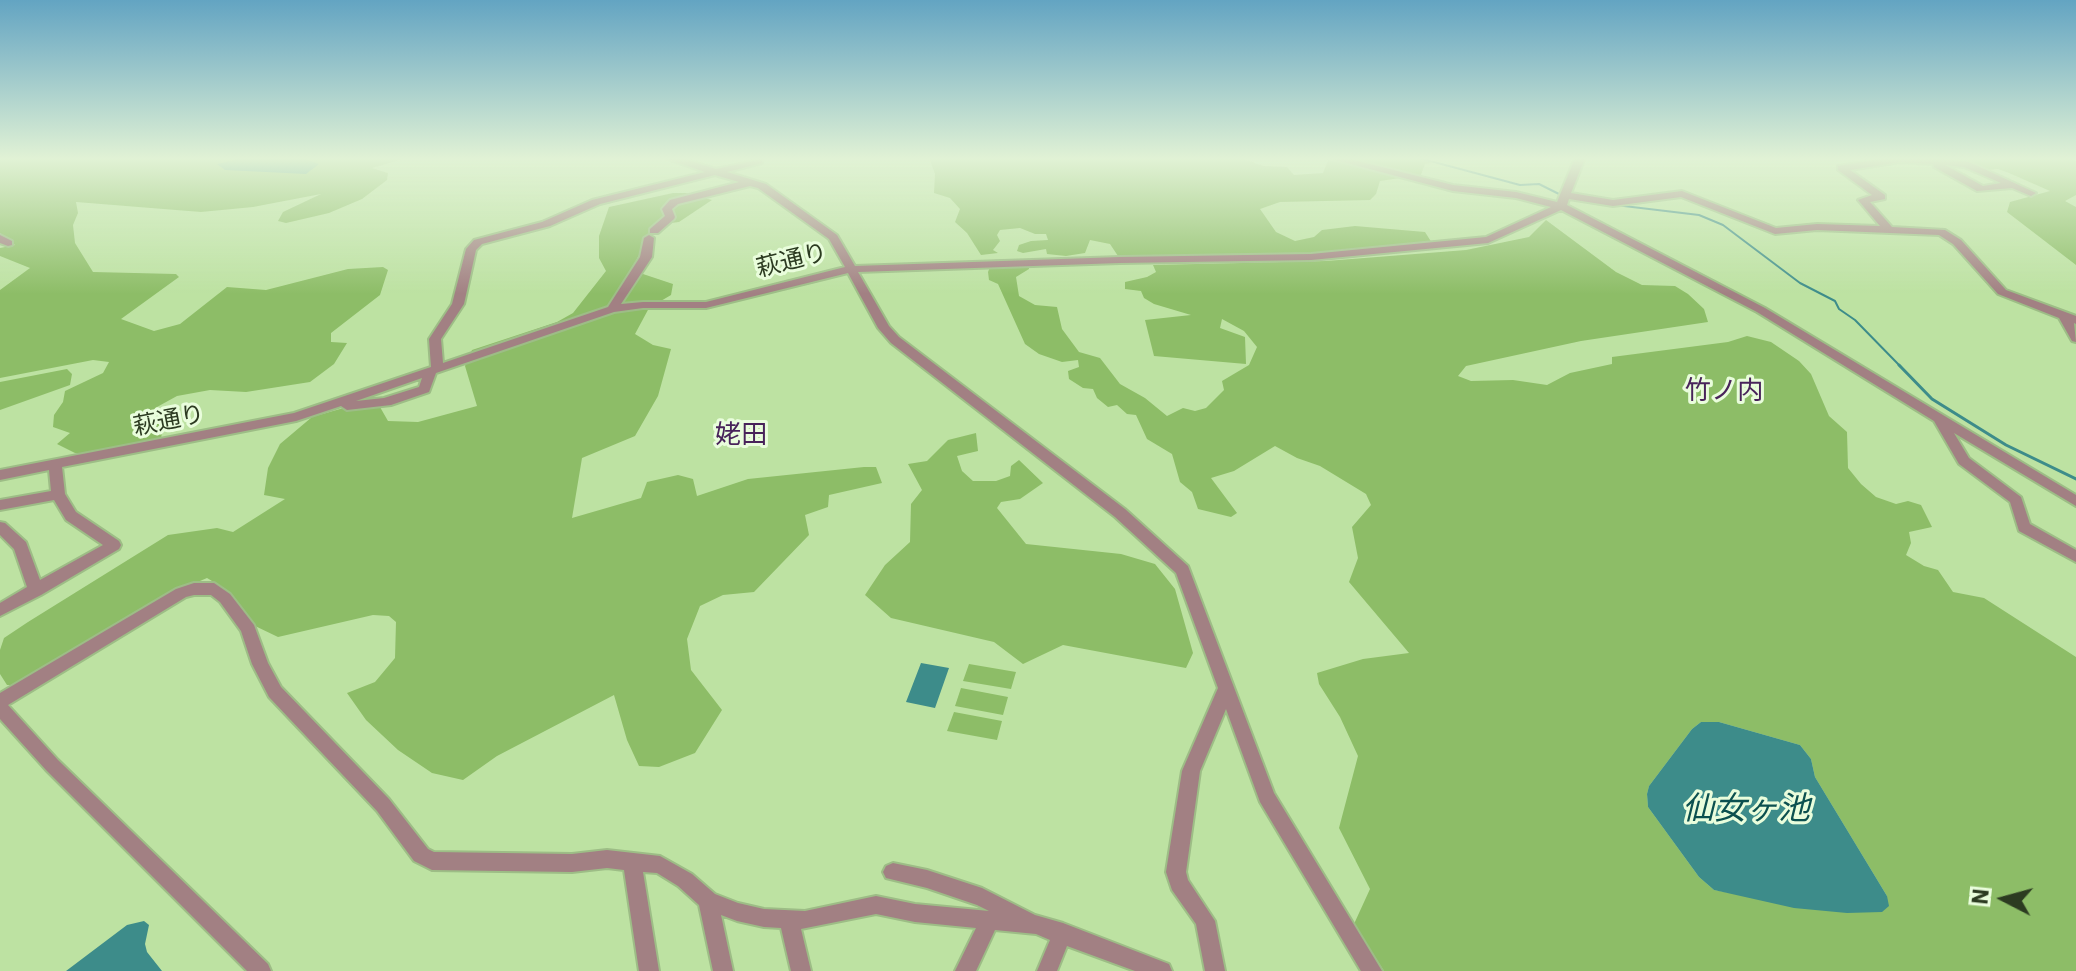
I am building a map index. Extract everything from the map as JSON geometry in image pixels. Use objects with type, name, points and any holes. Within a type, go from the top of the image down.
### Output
[{"type":"street","points":[[434,370],[435,339],[458,304],[471,249],[478,242],[546,224],[593,203]]},
{"type":"street","points":[[612,309],[646,257],[652,234],[670,217],[667,209],[673,203]]},
{"type":"street","points":[[786,203],[833,237],[884,328],[895,340],[1120,513],[1183,570],[1266,796],[1372,971]]},
{"type":"street","name":"萩通り","points":[[0,475],[200,437],[322,409],[386,402],[424,389],[434,370],[612,309],[654,304],[706,305],[852,269],[1311,257],[1434,247],[1488,240],[1557,203]]},
{"type":"street","points":[[1569,203],[1761,310],[2076,501]]},
{"type":"street","points":[[1705,203],[1775,231],[1817,227],[1945,233],[2002,292],[2070,318],[2076,338]]},
{"type":"street","points":[[1866,203],[1890,231]]},
{"type":"street","points":[[1937,417],[1964,461],[2016,500],[2024,527],[2076,557]]},
{"type":"street","points":[[0,610],[114,545],[71,516],[58,494],[55,466]]},
{"type":"street","points":[[0,505],[58,494]]},
{"type":"street","points":[[0,527],[21,546],[36,591]]},
{"type":"street","points":[[261,971],[52,765],[0,704],[181,593],[194,589],[214,589],[225,598],[248,629],[260,664],[275,692],[383,805],[421,855],[432,861],[572,863],[607,859],[660,865],[708,900],[737,912],[797,921],[876,905],[989,922],[1036,925]]},
{"type":"street","points":[[1215,971],[1205,921],[1179,884],[1176,857],[1191,771],[1225,690]]},
{"type":"street","points":[[632,863],[649,971]]},
{"type":"street","points":[[893,872],[927,879],[982,897],[1036,925],[1063,933],[1140,966],[1162,971]]},
{"type":"street","points":[[708,900],[723,971]]},
{"type":"street","points":[[797,921],[801,971]]},
{"type":"street","points":[[965,971],[989,922]]},
{"type":"street","points":[[1047,971],[1063,933]]},
{"type":"green space","points":[[0,203],[76,203],[78,213],[73,225],[75,243],[93,272],[176,274],[179,277],[121,319],[154,331],[180,324],[227,287],[266,290],[348,269],[383,267],[388,270],[380,295],[331,333],[331,342],[347,343],[334,364],[310,382],[246,392],[210,390],[177,396],[157,407],[145,419],[164,419],[161,439],[91,454],[75,453],[57,444],[70,433],[53,427],[54,415],[63,402],[65,391],[103,373],[109,362],[93,360],[0,378],[0,290],[30,268],[0,256],[0,248],[15,245],[0,233]]},
{"type":"green space","points":[[92,203],[272,203],[201,212]]},
{"type":"green space","points":[[301,203],[352,203],[329,213],[286,223],[278,221],[283,212]]},
{"type":"green space","points":[[626,203],[707,203],[679,222],[655,225],[631,270],[673,284],[671,295],[649,308],[635,334],[653,345],[671,349],[658,396],[635,436],[582,458],[572,518],[641,498],[647,482],[678,475],[693,479],[697,496],[748,479],[864,467],[876,467],[882,483],[829,495],[828,507],[805,515],[809,535],[754,592],[723,595],[700,606],[687,639],[691,670],[722,710],[695,753],[659,767],[639,766],[627,740],[614,695],[497,756],[463,780],[432,773],[398,750],[366,720],[347,693],[375,682],[395,658],[396,622],[389,616],[373,615],[278,637],[253,625],[227,590],[207,578],[158,599],[113,631],[18,685],[7,685],[0,674],[0,650],[4,638],[168,535],[217,528],[233,532],[285,499],[264,495],[268,468],[280,444],[312,417],[340,409],[380,407],[388,421],[418,422],[477,406],[465,366],[472,350],[557,322],[573,313],[606,271],[599,258],[599,236],[609,207]]},
{"type":"green space","points":[[955,203],[1276,203],[1260,209],[1276,232],[1295,241],[1314,237],[1322,230],[1355,226],[1425,232],[1432,243],[1309,254],[1118,256],[1110,244],[1090,240],[1085,253],[1066,256],[1047,254],[1046,249],[1023,253],[1017,251],[1019,245],[1048,240],[1046,234],[1035,234],[1020,228],[1000,230],[997,235],[1000,241],[993,250],[998,253],[981,255],[967,233],[955,222],[960,209]]},
{"type":"green space","points":[[2010,203],[2069,203],[2076,207],[2076,265],[2007,212]]},
{"type":"green space","points":[[1546,220],[1616,272],[1642,285],[1675,286],[1688,294],[1704,309],[1708,322],[1581,341],[1466,366],[1458,376],[1471,381],[1513,380],[1547,385],[1570,373],[1612,364],[1612,357],[1728,342],[1747,336],[1771,342],[1799,361],[1811,374],[1829,416],[1847,432],[1848,468],[1861,484],[1876,497],[1896,504],[1908,501],[1921,505],[1932,527],[1909,532],[1911,543],[1906,555],[1938,570],[1953,592],[1984,598],[2076,657],[2076,971],[1384,971],[1354,924],[1370,889],[1339,828],[1358,756],[1340,717],[1319,684],[1317,673],[1363,659],[1409,653],[1349,582],[1358,558],[1352,527],[1371,505],[1366,494],[1320,466],[1275,446],[1234,471],[1211,478],[1237,513],[1231,517],[1198,509],[1192,492],[1180,482],[1172,454],[1147,439],[1136,415],[1127,414],[1117,405],[1108,407],[1097,398],[1093,389],[1083,388],[1069,379],[1068,371],[1079,367],[1078,360],[1062,362],[1039,354],[1025,344],[998,284],[989,280],[988,272],[990,267],[1029,265],[1029,269],[1016,277],[1019,296],[1035,305],[1057,307],[1062,329],[1079,352],[1100,358],[1120,384],[1145,398],[1167,416],[1183,408],[1195,411],[1206,408],[1224,390],[1222,381],[1249,365],[1257,347],[1244,331],[1222,319],[1220,328],[1245,337],[1246,364],[1154,356],[1145,320],[1191,315],[1154,304],[1144,298],[1141,291],[1125,289],[1125,282],[1156,272],[1153,265],[1326,261],[1466,250],[1529,237]],"holes":[[[1701,722],[1719,722],[1800,745],[1811,759],[1815,777],[1887,896],[1736,894],[1714,890],[1699,877],[1648,807],[1647,794],[1649,786],[1692,729]]]},
{"type":"green space","points":[[67,369],[72,374],[70,385],[0,410],[0,382]]},
{"type":"green space","points":[[976,433],[978,451],[957,456],[962,471],[973,481],[996,481],[1010,476],[1011,466],[1019,460],[1043,483],[1020,499],[1001,502],[997,508],[1026,544],[1121,554],[1155,564],[1175,589],[1193,653],[1186,668],[1063,645],[1023,664],[994,642],[891,618],[865,595],[885,565],[910,542],[911,504],[922,490],[908,464],[927,461],[948,440]]},
{"type":"green space","points":[[969,664],[1016,672],[1011,689],[963,681]]},
{"type":"green space","points":[[961,688],[1008,697],[1003,715],[955,706]]},
{"type":"green space","points":[[954,712],[1002,721],[997,740],[947,731]]},
{"type":"water","points":[[921,663],[949,668],[935,708],[906,702]]},
{"type":"water","name":"仙女ヶ池","points":[[1701,722],[1719,722],[1800,745],[1811,759],[1815,777],[1887,896],[1889,906],[1882,912],[1847,913],[1794,908],[1714,890],[1699,877],[1648,807],[1647,794],[1649,786],[1692,729]]},
{"type":"water","points":[[144,921],[149,925],[145,944],[147,952],[162,971],[66,971],[127,925]]},
{"type":"waterway","points":[[1602,203],[1699,215],[1723,225],[1800,283],[1835,301],[1839,309],[1855,320],[1901,367]]},
{"type":"waterway","points":[[1899,365],[1932,399],[2006,445],[2076,479]]},
{"type":"district","name":"竹ノ内","points":[[1724,391]]},
{"type":"district","name":"姥田","points":[[741,435]]}]
